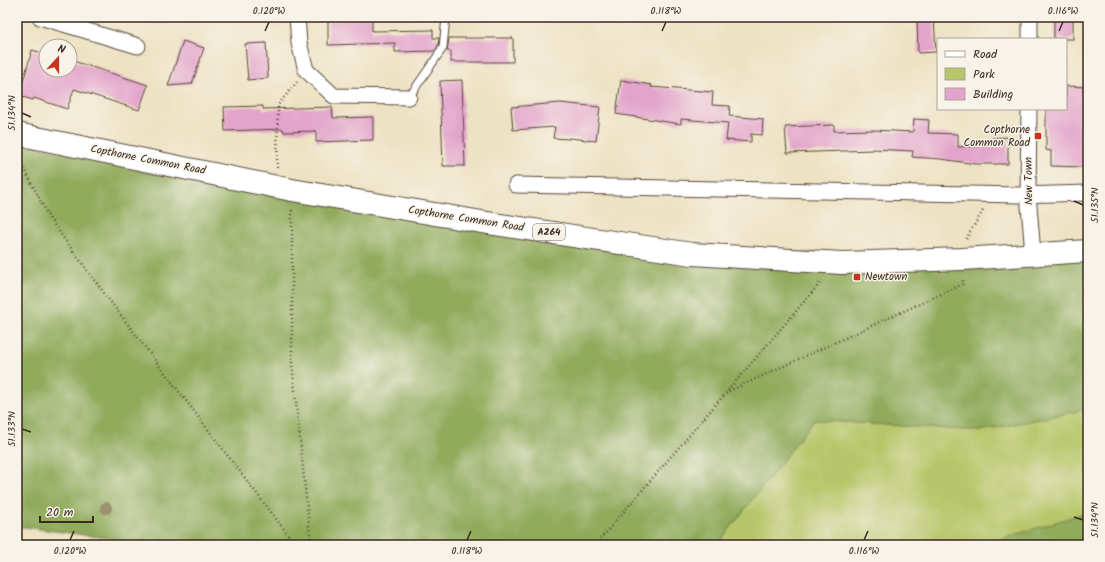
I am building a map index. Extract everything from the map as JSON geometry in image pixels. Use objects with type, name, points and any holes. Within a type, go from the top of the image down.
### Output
[{"type":"highway","name":"Copthorne Common Road","points":[[17,134],[284,188],[494,224],[692,254],[842,263],[962,259],[1088,251]]},
{"type":"street","points":[[40,17],[138,46]]},
{"type":"street","points":[[297,17],[299,43],[306,70],[334,96],[409,97]]},
{"type":"street","points":[[1030,17],[1030,38]]},
{"type":"street","name":"New Town","points":[[1029,110],[1028,194],[1033,254]]},
{"type":"street","points":[[516,184],[1020,195],[1088,193]]},
{"type":"lane","points":[[409,97],[443,48],[446,17]]},
{"type":"path","points":[[306,70],[278,105],[284,188],[292,363],[311,545]]},
{"type":"path","points":[[17,153],[49,218],[150,354],[296,545]]},
{"type":"path","points":[[726,392],[963,284],[962,246],[988,204],[988,194]]},
{"type":"path","points":[[595,545],[823,280]]},
{"type":"green space","points":[[17,141],[146,172],[276,186],[692,254],[1088,251],[1088,409],[979,431],[814,420],[717,545],[159,545],[17,526]]},
{"type":"green space","points":[[1088,409],[1088,545],[717,545],[814,420],[979,431]]},
{"type":"green space","points":[[1088,512],[1088,545],[982,545]]},
{"type":"building","points":[[346,17],[372,17],[372,31],[433,30],[433,38],[439,38],[438,46],[435,51],[395,52],[395,43],[328,45],[328,20],[346,20]]},
{"type":"building","points":[[934,17],[936,52],[918,53],[917,18]]},
{"type":"building","points":[[1054,18],[1073,18],[1073,39],[1054,38]]},
{"type":"building","points":[[449,38],[513,38],[513,62],[451,62],[451,51],[447,51]]},
{"type":"building","points":[[183,41],[204,48],[192,84],[168,86]]},
{"type":"building","points":[[266,43],[268,78],[248,80],[245,44]]},
{"type":"building","points":[[32,50],[38,52],[38,78],[78,78],[78,63],[148,85],[139,110],[74,89],[67,109],[34,98],[33,100],[19,96]]},
{"type":"building","points":[[462,80],[465,166],[443,166],[440,81]]},
{"type":"building","points":[[621,80],[652,85],[651,87],[713,92],[712,105],[730,106],[729,116],[763,119],[762,135],[751,134],[751,142],[726,140],[728,123],[681,119],[681,124],[616,114]]},
{"type":"building","points":[[1067,86],[1088,87],[1088,143],[1085,143],[1084,167],[1051,166],[1051,151],[1046,150],[1046,110],[1067,110]]},
{"type":"building","points":[[560,103],[600,107],[596,141],[553,138],[555,127],[513,130],[511,107]]},
{"type":"building","points":[[263,106],[263,109],[332,107],[333,118],[373,117],[373,140],[316,142],[316,131],[284,132],[283,129],[225,131],[224,107]]},
{"type":"building","points":[[914,119],[929,120],[928,133],[958,134],[958,147],[993,146],[993,138],[1008,137],[1008,164],[976,164],[912,157],[913,151],[873,149],[787,153],[785,127],[834,125],[834,131],[873,130],[913,132]]},
{"type":"place","name":"Copthorne Common Road","points":[[1038,136]]},
{"type":"place","name":"Newtown","points":[[857,277]]}]
